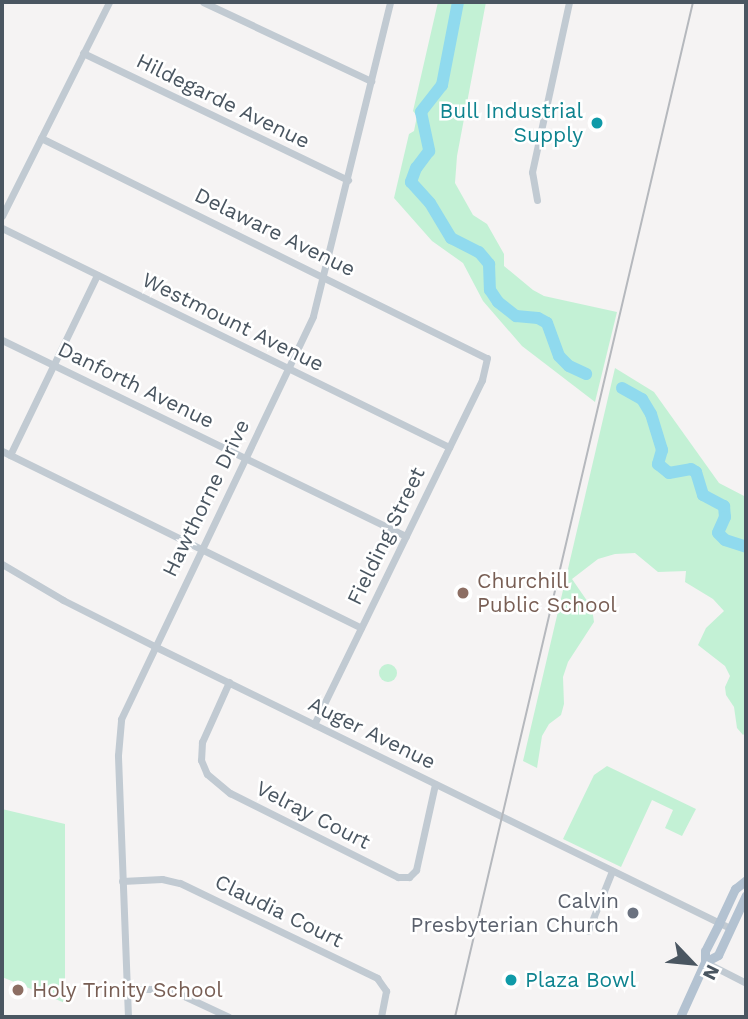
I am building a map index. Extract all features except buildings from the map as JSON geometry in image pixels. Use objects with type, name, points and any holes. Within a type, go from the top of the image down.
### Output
[{"type":"main road","points":[[680,1017],[705,962],[705,951],[735,889],[746,887]]},
{"type":"main road","points":[[705,962],[718,955],[746,887]]},
{"type":"street","points":[[2,216],[108,2]]},
{"type":"street","points":[[203,2],[371,81]]},
{"type":"street","name":"Hawthorne Drive","points":[[128,1017],[119,727],[126,703],[313,316],[390,2]]},
{"type":"street","points":[[537,200],[532,172],[569,2]]},
{"type":"street","name":"Hildegarde Avenue","points":[[83,53],[348,180]]},
{"type":"street","name":"Delaware Avenue","points":[[41,138],[480,351],[488,358],[489,363]]},
{"type":"street","name":"Westmount Avenue","points":[[2,229],[449,447]]},
{"type":"street","points":[[10,455],[97,275]]},
{"type":"street","name":"Danforth Avenue","points":[[2,340],[406,536]]},
{"type":"street","name":"Fielding Street","points":[[314,724],[489,363]]},
{"type":"street","points":[[2,451],[361,628]]},
{"type":"street","name":"Auger Avenue","points":[[2,564],[64,600],[154,646],[730,928]]},
{"type":"street","name":"Velray Court","points":[[229,682],[202,742],[201,760],[207,774],[230,793],[398,877],[409,877],[416,870],[435,784]]},
{"type":"street","points":[[588,931],[612,871]]},
{"type":"street","name":"Claudia Court","points":[[122,881],[162,879],[180,883],[377,978],[386,991],[381,1017]]},
{"type":"street","points":[[705,962],[746,983]]},
{"type":"street","points":[[126,989],[169,989],[229,1017]]},
{"type":"green space","points":[[438,2],[486,2],[457,156],[455,183],[473,215],[487,224],[504,254],[504,266],[533,290],[544,296],[617,312],[595,402],[522,346],[483,301],[463,263],[432,241],[394,198],[409,134],[414,131],[417,116],[413,111]]},
{"type":"green space","points":[[615,368],[654,392],[719,483],[746,497],[746,732],[743,735],[737,728],[734,707],[726,695],[725,687],[730,676],[725,666],[698,645],[706,628],[724,611],[713,599],[685,582],[686,571],[658,572],[635,553],[615,554],[598,559],[572,579],[592,608],[594,622],[568,662],[563,677],[564,704],[561,715],[549,724],[542,736],[537,768],[523,761]]},
{"type":"green space","points":[[388,664],[396,669],[397,673],[392,681],[388,682],[380,677],[379,673],[384,665]]},
{"type":"green space","points":[[607,766],[696,809],[682,836],[665,828],[673,810],[652,800],[621,867],[563,839],[594,775]]},
{"type":"green space","points":[[2,809],[65,824],[65,1003],[2,977]]},
{"type":"waterway","points":[[458,2],[442,85],[421,112],[429,151],[416,168],[411,182],[430,203],[451,238],[479,252],[489,264],[490,290],[498,302],[516,316],[538,318],[547,323],[559,356],[569,366],[586,374]]},
{"type":"waterway","points":[[622,388],[642,399],[651,414],[662,450],[658,464],[669,473],[691,469],[696,472],[703,495],[724,506],[725,517],[718,533],[725,540],[746,547]]},
{"type":"railway","points":[[455,1017],[693,2]]},
{"type":"place","name":"Bull Industrial Supply","points":[[597,123]]},
{"type":"place","name":"Churchill Public School","points":[[463,593]]},
{"type":"place","name":"Calvin Presbyterian Church","points":[[633,913]]},
{"type":"place","name":"Plaza Bowl","points":[[511,980]]},
{"type":"place","name":"Holy Trinity School","points":[[18,990]]}]
